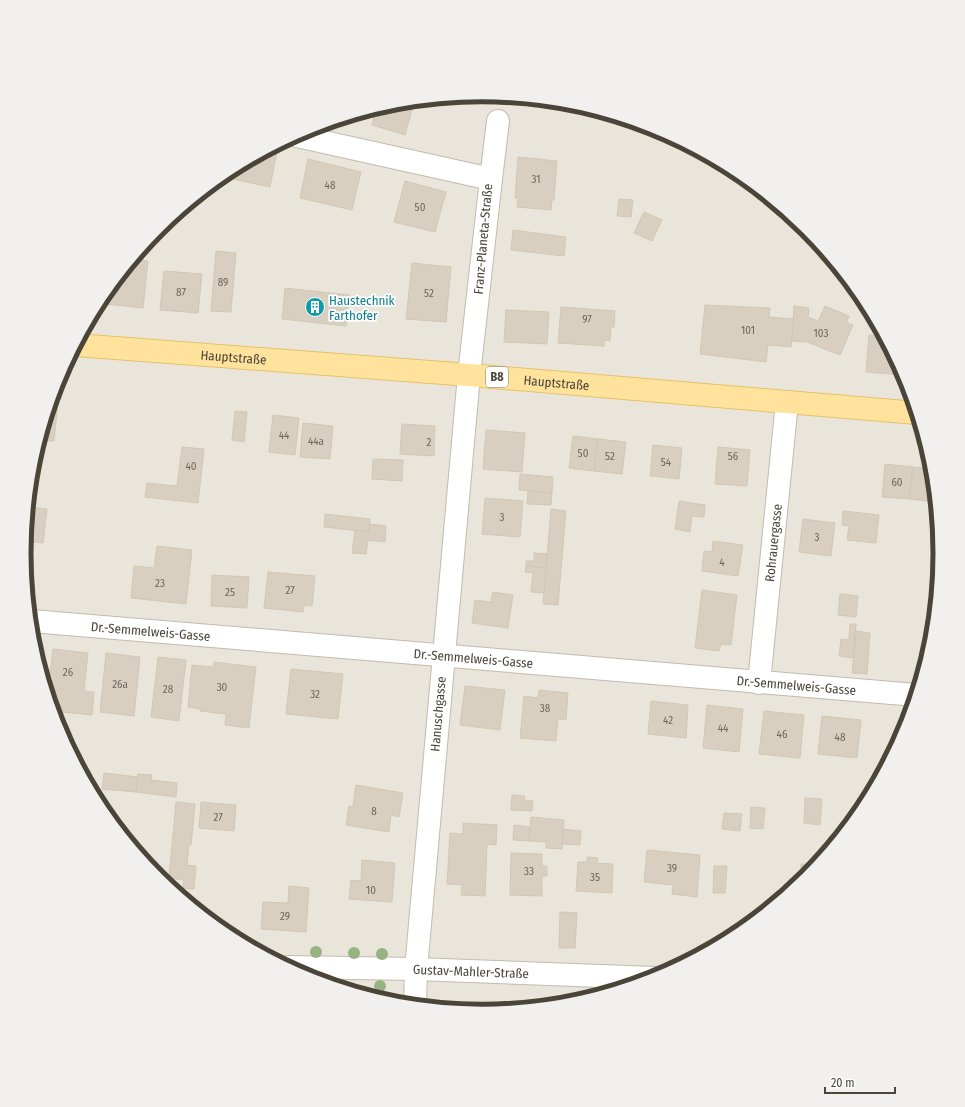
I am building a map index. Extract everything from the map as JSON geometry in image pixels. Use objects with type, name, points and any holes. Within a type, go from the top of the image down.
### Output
[{"type":"main road","name":"Hauptstraße","points":[[82,345],[469,375],[911,413]]},
{"type":"street","points":[[491,179],[498,121]]},
{"type":"street","name":"Franz-Planeta-Straße","points":[[306,138],[491,179],[469,375]]},
{"type":"street","name":"Hanuschgasse","points":[[415,1000],[416,969],[469,375]]},
{"type":"street","name":"Rohrauergasse","points":[[759,683],[786,402]]},
{"type":"street","name":"Dr.-Semmelweis-Gasse","points":[[37,621],[911,695]]},
{"type":"street","name":"Gustav-Mahler-Straße","points":[[302,967],[416,969],[638,977]]},
{"type":"shaded area","points":[[453,103],[512,103],[541,106],[599,117],[628,126],[655,136],[708,162],[757,195],[780,214],[802,234],[841,279],[874,328],[887,354],[900,381],[919,437],[930,495],[934,554],[930,612],[919,670],[910,699],[900,726],[874,779],[841,828],[822,851],[802,873],[757,912],[708,945],[682,958],[655,971],[599,990],[541,1001],[512,1004],[482,1005],[424,1001],[366,990],[337,981],[310,971],[257,945],[208,912],[185,893],[163,873],[124,828],[91,779],[78,753],[65,726],[46,670],[35,612],[32,583],[32,524],[35,495],[46,437],[55,408],[65,381],[91,328],[124,279],[143,256],[163,234],[208,195],[257,162],[283,149],[310,136],[366,117],[424,106]]},
{"type":"building","points":[[413,108],[405,135],[372,125],[374,115]]},
{"type":"building","points":[[277,152],[270,187],[231,179],[257,162]]},
{"type":"building","points":[[518,157],[557,161],[554,200],[552,200],[551,210],[517,207],[518,198],[515,198]]},
{"type":"building","points":[[308,159],[361,172],[352,210],[300,198]]},
{"type":"building","points":[[405,181],[446,192],[435,232],[394,222]]},
{"type":"building","points":[[619,199],[633,200],[631,217],[617,216]]},
{"type":"building","points":[[644,212],[662,220],[652,241],[634,233]]},
{"type":"building","points":[[513,230],[566,237],[564,256],[511,250]]},
{"type":"building","points":[[216,251],[236,253],[231,312],[211,311]]},
{"type":"building","points":[[139,260],[148,261],[143,308],[106,304]]},
{"type":"building","points":[[412,263],[451,267],[446,322],[406,319]]},
{"type":"building","points":[[164,271],[202,274],[198,313],[160,310]]},
{"type":"building","name":"Haustechnik Farthofer","points":[[285,288],[349,295],[346,326],[282,319]]},
{"type":"building","points":[[705,305],[770,308],[769,317],[794,319],[791,347],[768,345],[766,362],[700,354]]},
{"type":"building","points":[[794,306],[809,308],[808,317],[818,321],[825,306],[849,316],[846,323],[853,325],[840,355],[807,342],[792,341]]},
{"type":"building","points":[[561,307],[615,311],[614,327],[611,327],[610,341],[604,340],[604,346],[558,343]]},
{"type":"building","points":[[506,310],[549,312],[547,344],[504,342]]},
{"type":"building","points":[[869,335],[878,336],[897,375],[866,372]]},
{"type":"building","points":[[58,399],[54,441],[45,440]]},
{"type":"building","points":[[235,411],[247,412],[244,442],[232,440]]},
{"type":"building","points":[[273,415],[299,418],[295,455],[269,452]]},
{"type":"building","points":[[303,423],[333,426],[330,459],[300,457]]},
{"type":"building","points":[[402,424],[435,426],[434,456],[400,454]]},
{"type":"building","points":[[486,430],[525,433],[522,472],[483,469]]},
{"type":"building","points":[[573,436],[598,439],[594,471],[569,468]]},
{"type":"building","points":[[598,439],[626,442],[622,474],[594,471]]},
{"type":"building","points":[[653,445],[682,448],[679,479],[650,476]]},
{"type":"building","points":[[182,447],[204,449],[198,503],[145,497],[147,483],[177,486]]},
{"type":"building","points":[[718,447],[750,450],[747,486],[715,484]]},
{"type":"building","points":[[373,459],[403,460],[402,481],[372,479]]},
{"type":"building","points":[[885,464],[913,467],[909,499],[882,497]]},
{"type":"building","points":[[913,467],[926,468],[931,501],[909,499]]},
{"type":"building","points":[[520,474],[553,477],[552,493],[519,490]]},
{"type":"building","points":[[528,491],[552,493],[551,505],[527,504]]},
{"type":"building","points":[[485,498],[523,501],[520,537],[482,534]]},
{"type":"building","points":[[679,501],[705,505],[704,517],[692,516],[690,532],[675,529]]},
{"type":"building","points":[[34,508],[47,509],[43,543],[31,542]]},
{"type":"building","points":[[551,509],[566,511],[558,605],[543,604]]},
{"type":"building","points":[[843,511],[879,515],[876,543],[847,540],[849,526],[842,525]]},
{"type":"building","points":[[325,514],[370,519],[369,532],[324,527]]},
{"type":"building","points":[[803,519],[835,523],[831,556],[799,552]]},
{"type":"building","points":[[370,524],[386,526],[385,542],[368,540],[366,554],[352,553],[355,530],[369,532]]},
{"type":"building","points":[[713,541],[743,545],[738,576],[702,571],[704,551],[712,552]]},
{"type":"building","points":[[157,546],[192,550],[186,604],[131,598],[134,566],[154,568]]},
{"type":"building","points":[[534,553],[547,554],[546,568],[526,566],[526,561],[534,561]]},
{"type":"building","points":[[526,566],[546,568],[544,593],[531,592],[533,573],[525,572]]},
{"type":"building","points":[[268,572],[315,576],[312,606],[304,605],[303,612],[264,608]]},
{"type":"building","points":[[212,575],[249,577],[247,608],[211,606]]},
{"type":"building","points":[[702,590],[737,595],[731,645],[721,644],[719,651],[695,648]]},
{"type":"building","points":[[493,592],[513,595],[508,628],[472,623],[475,600],[491,602]]},
{"type":"building","points":[[840,594],[858,596],[856,617],[838,615]]},
{"type":"building","points":[[850,624],[856,624],[853,658],[839,656],[841,639],[849,640]]},
{"type":"building","points":[[856,631],[870,633],[867,674],[852,673]]},
{"type":"building","points":[[53,649],[88,653],[84,691],[94,692],[92,715],[60,712],[49,681]]},
{"type":"building","points":[[106,653],[140,657],[134,716],[100,712]]},
{"type":"building","points":[[158,657],[186,660],[179,721],[151,717]]},
{"type":"building","points":[[214,662],[256,667],[249,728],[225,725],[226,714],[200,711],[200,709],[188,707],[192,665],[213,667]]},
{"type":"building","points":[[291,669],[343,674],[338,719],[286,714]]},
{"type":"building","points":[[465,686],[505,690],[500,730],[460,725]]},
{"type":"building","points":[[539,690],[568,693],[566,720],[558,719],[556,741],[520,738],[524,696],[538,698]]},
{"type":"building","points":[[651,701],[688,705],[686,738],[648,734]]},
{"type":"building","points":[[707,705],[743,709],[739,752],[703,748]]},
{"type":"building","points":[[764,711],[804,715],[800,758],[759,754]]},
{"type":"building","points":[[822,716],[861,720],[857,758],[818,754]]},
{"type":"building","points":[[104,773],[138,777],[136,792],[102,789]]},
{"type":"building","points":[[138,774],[152,775],[151,780],[177,783],[176,797],[136,792]]},
{"type":"building","points":[[356,785],[403,793],[399,817],[391,815],[389,832],[346,825],[349,806],[353,807]]},
{"type":"building","points":[[512,795],[525,796],[524,800],[533,801],[532,811],[511,810]]},
{"type":"building","points":[[805,798],[822,799],[820,825],[804,823]]},
{"type":"building","points":[[176,802],[195,804],[191,845],[189,845],[187,865],[196,866],[194,889],[183,888],[184,880],[169,878]]},
{"type":"building","points":[[201,802],[236,805],[234,831],[199,828]]},
{"type":"building","points":[[751,807],[765,808],[763,829],[750,828]]},
{"type":"building","points":[[724,813],[742,814],[740,831],[722,829]]},
{"type":"building","points":[[531,817],[564,820],[562,849],[546,848],[546,842],[529,841]]},
{"type":"building","points":[[463,823],[497,825],[496,845],[487,844],[485,896],[461,895],[462,885],[447,884],[450,833],[463,834]]},
{"type":"building","points":[[514,825],[530,827],[529,841],[513,840]]},
{"type":"building","points":[[563,829],[581,831],[580,845],[562,844]]},
{"type":"building","points":[[829,836],[834,837],[829,843]]},
{"type":"building","points":[[822,845],[827,845],[822,851]]},
{"type":"building","points":[[647,850],[700,855],[697,897],[672,894],[673,885],[644,882]]},
{"type":"building","points":[[511,853],[542,854],[542,866],[547,866],[547,876],[542,876],[542,896],[510,895]]},
{"type":"building","points":[[587,857],[598,858],[597,863],[613,864],[612,893],[576,891],[578,862],[587,862]]},
{"type":"building","points":[[362,860],[395,863],[392,902],[349,899],[351,880],[361,881]]},
{"type":"building","points":[[801,864],[810,864],[810,864],[801,874]]},
{"type":"building","points":[[714,866],[727,866],[725,893],[713,893]]},
{"type":"building","points":[[289,886],[309,888],[306,932],[261,929],[263,902],[288,903]]},
{"type":"building","points":[[560,912],[577,913],[575,948],[559,948]]},
{"type":"place","name":"Haustechnik Farthofer","points":[[315,307]]}]
